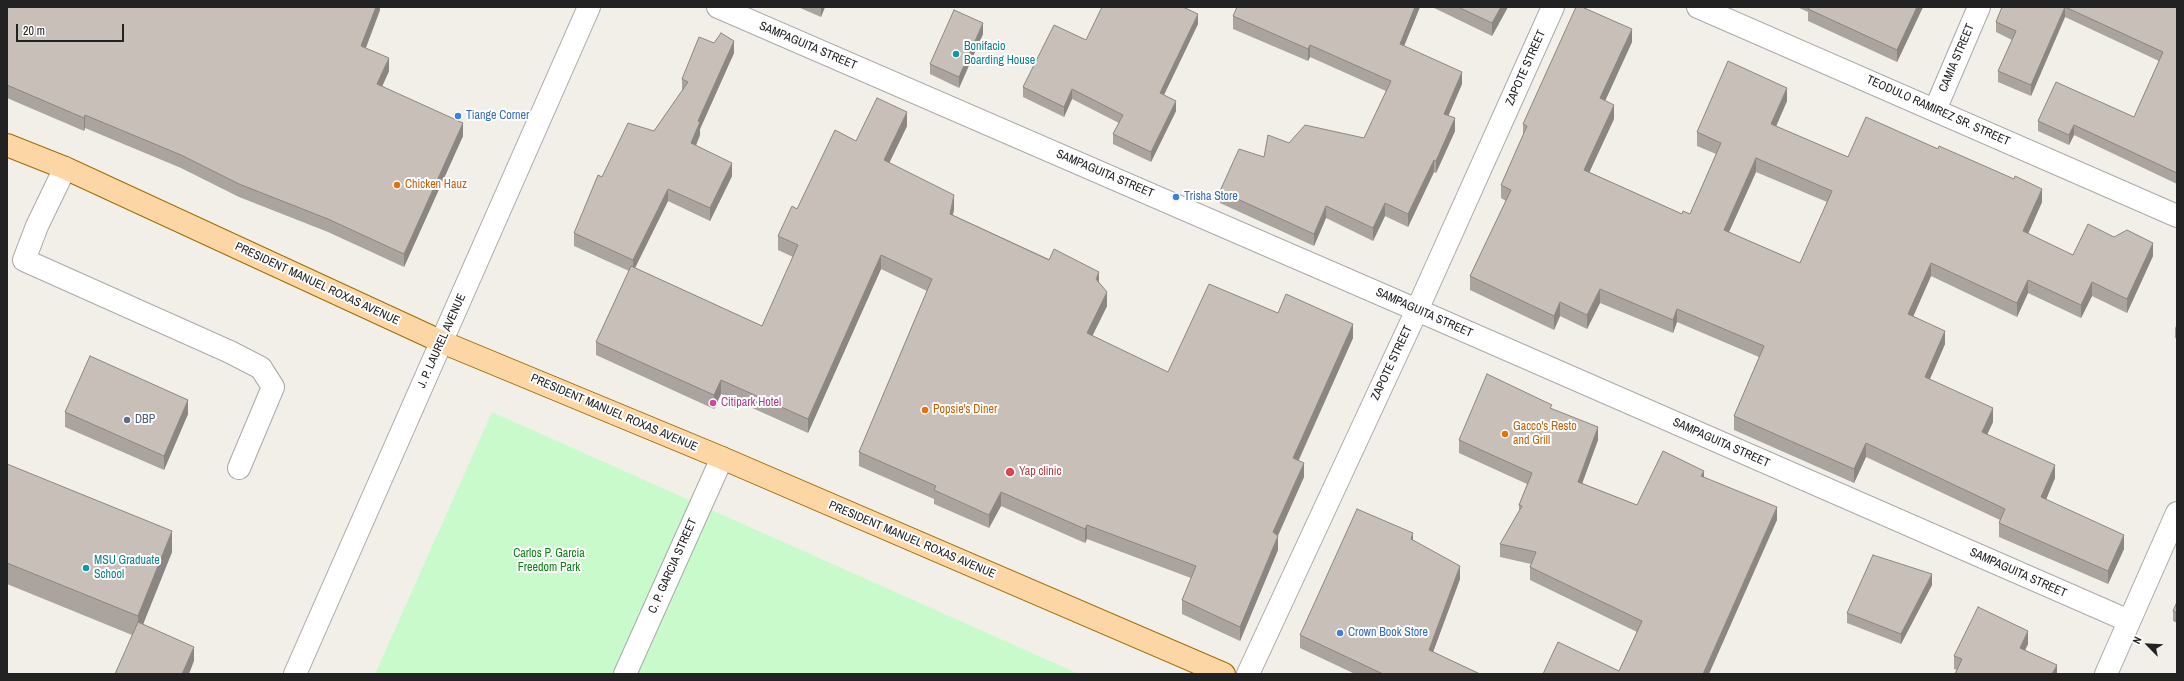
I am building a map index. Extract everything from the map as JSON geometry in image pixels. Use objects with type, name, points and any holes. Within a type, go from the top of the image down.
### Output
[{"type":"main road","name":"PRESIDENT MANUEL ROXAS AVENUE","points":[[7,145],[66,168],[442,342],[722,458],[1224,674]]},
{"type":"street","name":"J. P. LAUREL AVENUE","points":[[295,674],[589,7]]},
{"type":"street","name":"SAMPAGUITA STREET","points":[[718,7],[1418,310],[2129,621]]},
{"type":"street","name":"ZAPOTE STREET","points":[[1248,674],[1418,310],[1553,7]]},
{"type":"street","name":"TEODULO RAMIREZ SR. STREET","points":[[1698,7],[2177,216]]},
{"type":"street","name":"CAMIA STREET","points":[[1935,110],[1979,7]]},
{"type":"street","points":[[66,168],[37,226],[15,257],[230,352],[261,368],[273,387],[239,468]]},
{"type":"street","name":"C. P. GARCIA STREET","points":[[625,674],[722,458]]},
{"type":"street","points":[[2106,674],[2177,513]]},
{"type":"green space","name":"Carlos P. Garcia Freedom Park","points":[[492,412],[1079,674],[375,674]]},
{"type":"building","points":[[7,7],[376,7],[361,46],[389,58],[377,84],[463,123],[404,254],[328,219],[239,184],[181,155],[85,115],[84,118],[7,85]]},
{"type":"building","points":[[1102,7],[1183,7],[1198,14],[1160,93],[1176,101],[1151,152],[1113,134],[1123,115],[1072,89],[1064,107],[1023,87],[1054,25],[1086,40]]},
{"type":"building","points":[[1237,7],[1415,7],[1400,44],[1462,72],[1444,114],[1455,118],[1436,161],[1434,160],[1408,214],[1385,203],[1373,228],[1326,206],[1314,234],[1220,191],[1239,149],[1264,157],[1268,135],[1289,143],[1305,125],[1364,138],[1391,81],[1310,45],[1308,49],[1233,16]]},
{"type":"building","points":[[1458,7],[1501,7],[1492,23]]},
{"type":"building","points":[[1576,7],[1582,7],[1632,29],[1600,98],[1614,105],[1584,170],[1682,214],[1683,211],[1690,214],[1721,143],[1697,132],[1728,61],[1787,88],[1771,124],[1848,157],[1866,117],[1938,149],[1939,146],[2014,179],[2015,176],[2042,189],[2023,231],[2073,255],[2088,224],[2114,237],[2127,230],[2153,243],[2127,299],[2092,282],[2081,305],[2028,280],[2017,303],[1931,263],[1908,314],[1945,331],[1925,377],[1993,408],[1982,432],[2055,465],[2041,497],[2124,535],[2108,571],[1999,523],[2005,509],[1866,443],[1854,469],[1734,416],[1764,346],[1677,309],[1673,320],[1600,289],[1587,315],[1560,302],[1554,316],[1470,276],[1511,190],[1501,185],[1527,126],[1523,124]],"holes":[[[1756,158],[1832,191],[1800,263],[1724,230]]]},
{"type":"building","points":[[1809,7],[1917,7],[1897,50],[1808,9]]},
{"type":"building","points":[[2002,7],[2065,7],[2031,85],[1998,71],[2016,31],[1996,22]]},
{"type":"building","points":[[2065,7],[2177,7],[2177,173],[2074,125],[2069,135],[2038,121],[2056,82],[2134,117],[2163,52]]},
{"type":"building","name":"Bonifacio Boarding House","points":[[954,10],[983,23],[959,77],[930,64]]},
{"type":"building","points":[[721,33],[734,41],[698,121],[700,122],[691,143],[732,163],[710,208],[668,189],[633,260],[574,233],[598,175],[602,177],[628,123],[654,131],[688,82],[682,79],[699,37],[714,43]]},
{"type":"building","points":[[877,98],[907,112],[884,160],[954,195],[950,214],[1049,260],[1054,249],[1099,272],[1096,279],[1107,292],[1087,333],[1168,372],[1209,284],[1278,313],[1286,294],[1353,324],[1293,458],[1304,463],[1273,532],[1278,536],[1240,627],[1182,600],[1196,566],[1087,525],[1085,529],[1001,492],[989,515],[934,490],[936,486],[859,452],[932,279],[881,255],[808,419],[721,380],[714,395],[596,342],[631,266],[762,326],[798,245],[778,236],[792,206],[797,209],[835,130],[856,141]]},
{"type":"building","name":"DBP","points":[[90,356],[188,400],[164,456],[65,412]]},
{"type":"building","points":[[1487,374],[1552,405],[1550,408],[1598,427],[1578,482],[1637,505],[1663,451],[1704,471],[1701,476],[1777,507],[1703,674],[1543,674],[1558,642],[1619,671],[1642,621],[1530,567],[1536,552],[1500,544],[1522,506],[1519,505],[1532,473],[1459,440]]},
{"type":"building","name":"MSU Graduate School","points":[[7,464],[172,531],[138,616],[7,563]]},
{"type":"building","points":[[1357,509],[1413,533],[1411,539],[1460,566],[1429,650],[1480,674],[1383,674],[1300,635]]},
{"type":"building","points":[[1873,555],[1932,574],[1901,634],[1847,613]]},
{"type":"building","points":[[2177,602],[2177,613],[2173,611]]},
{"type":"building","points":[[1978,607],[2028,631],[2020,648],[2057,665],[2052,674],[1955,674],[1962,659],[1954,656]]},
{"type":"building","points":[[138,622],[194,647],[182,674],[115,674]]},
{"type":"place","name":"Bonifacio Boarding House","points":[[956,54]]},
{"type":"place","name":"Tiange Corner","points":[[458,116]]},
{"type":"place","name":"Chicken Hauz","points":[[397,185]]},
{"type":"place","name":"Trisha Store","points":[[1176,197]]},
{"type":"place","name":"Citipark Hotel","points":[[713,403]]},
{"type":"place","name":"Popsie's Diner","points":[[925,410]]},
{"type":"place","name":"DBP","points":[[127,420]]},
{"type":"place","name":"Gacco's Resto and Grill","points":[[1505,434]]},
{"type":"place","name":"Yap clinic","points":[[1010,472]]},
{"type":"place","name":"MSU Graduate School","points":[[86,568]]},
{"type":"place","name":"Crown Book Store","points":[[1340,633]]}]
